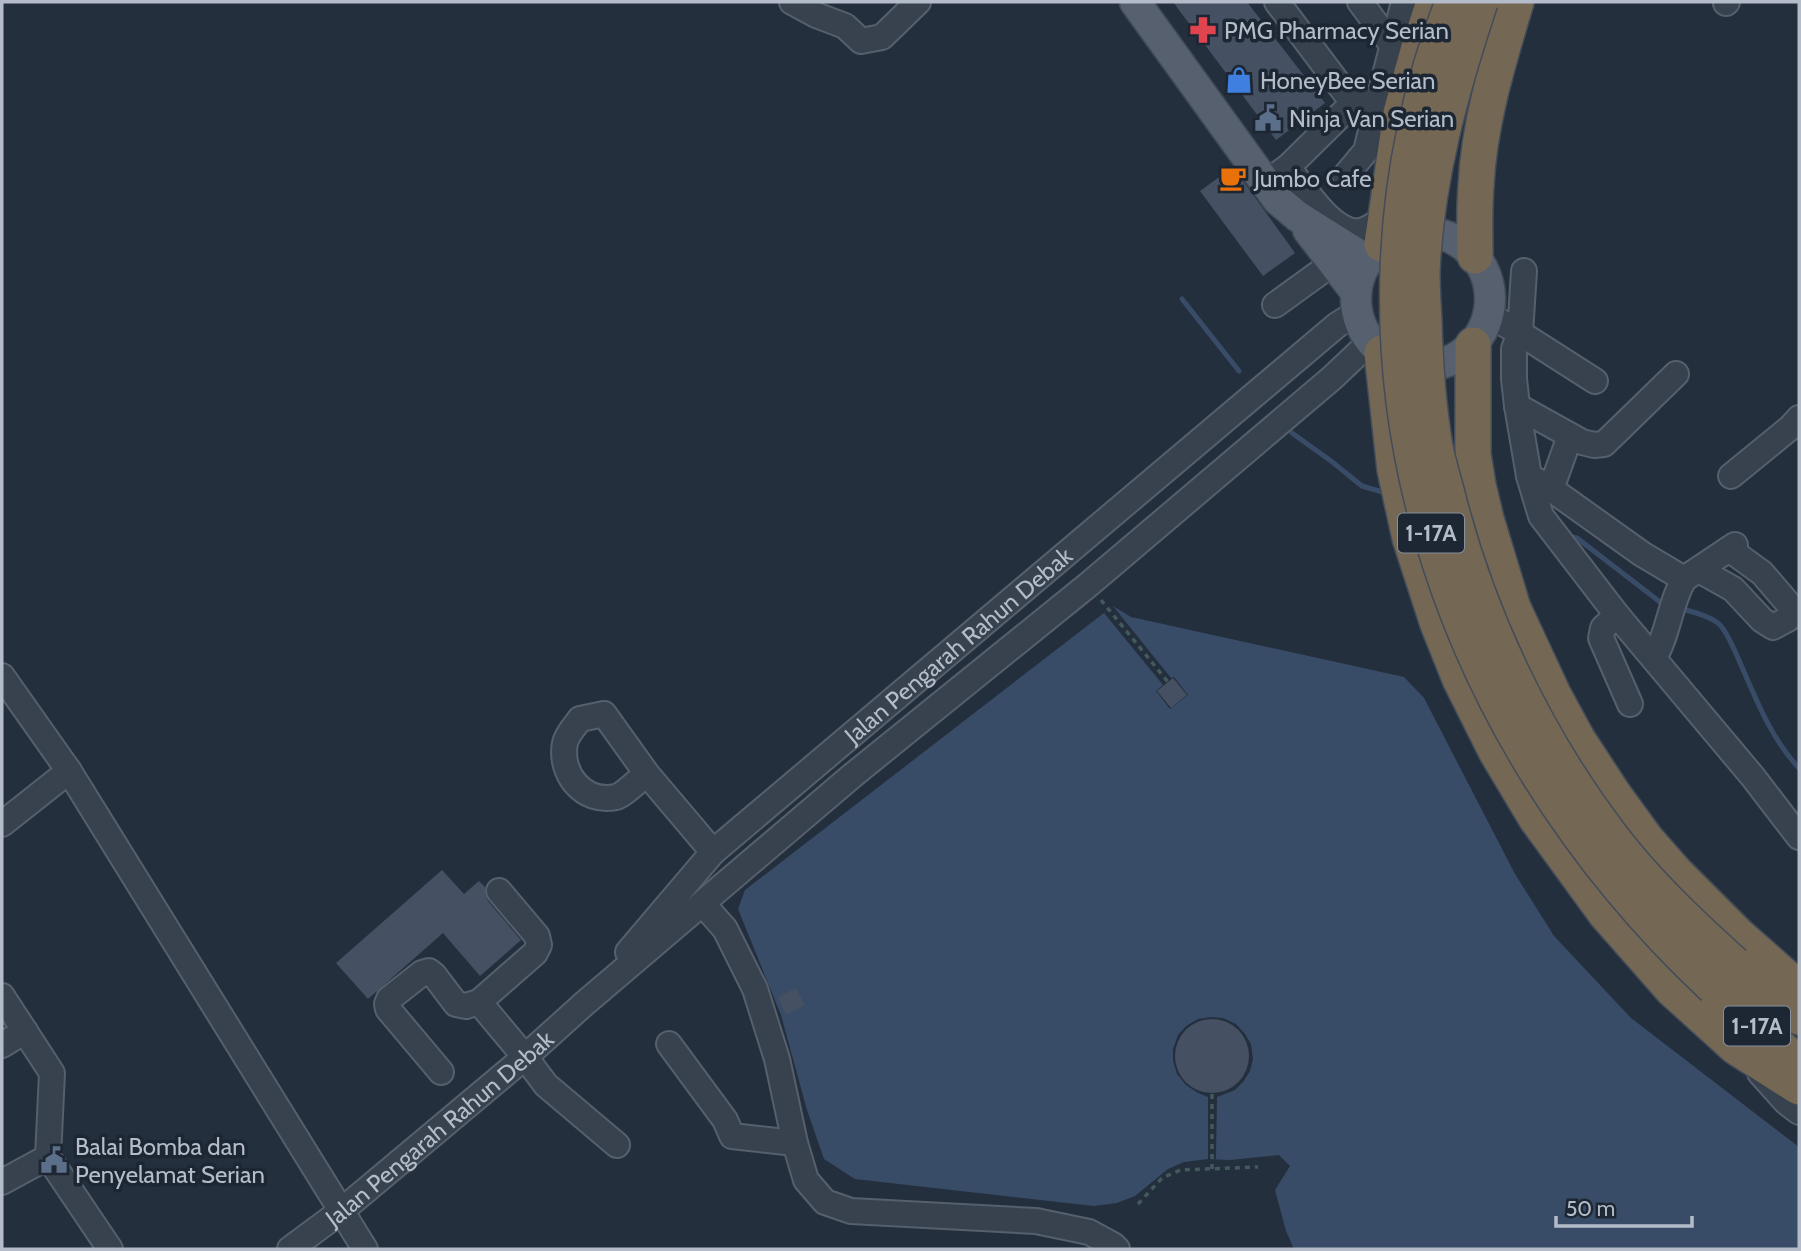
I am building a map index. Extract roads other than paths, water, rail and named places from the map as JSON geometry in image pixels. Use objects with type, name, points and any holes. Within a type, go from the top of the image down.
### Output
[{"type":"highway","points":[[1378,240],[1401,113],[1434,2]]},
{"type":"highway","name":"1-17A","points":[[1453,2],[1424,90],[1403,208],[1398,265],[1398,328],[1404,409],[1415,475],[1434,546],[1457,613],[1514,735],[1588,849],[1690,965],[1729,962]]},
{"type":"highway","name":"1-17A","points":[[1480,2],[1444,119],[1430,192],[1422,272],[1425,364],[1435,448],[1454,524],[1479,597],[1536,722],[1608,833],[1648,881],[1729,962],[1799,1017]]},
{"type":"highway","points":[[1475,256],[1479,151],[1488,99],[1516,2]]},
{"type":"highway","points":[[1473,345],[1474,454],[1478,485],[1513,608],[1534,656],[1572,729],[1614,795],[1646,839],[1675,872],[1729,962],[1799,989]]},
{"type":"highway","points":[[1376,348],[1395,470],[1410,538],[1460,679],[1496,751],[1536,818],[1606,914],[1672,989],[1736,1047],[1799,1087]]},
{"type":"highway","points":[[1395,470],[1406,446],[1423,435],[1444,434],[1464,444],[1474,454]]},
{"type":"highway","name":"1-17A","points":[[1729,962],[1799,1065]]},
{"type":"main road","points":[[1135,2],[1276,175],[1278,200],[1297,216],[1333,263],[1356,302]]},
{"type":"main road","points":[[1297,216],[1378,240],[1427,232],[1445,235],[1462,244],[1475,256],[1486,274],[1490,294],[1489,315],[1483,331],[1473,345],[1456,358],[1436,365],[1415,366],[1394,360],[1376,348],[1361,328],[1356,302],[1359,275],[1378,240]]},
{"type":"street","points":[[792,2],[845,26],[861,41],[882,37],[918,2]]},
{"type":"street","points":[[1277,2],[1366,103]]},
{"type":"street","points":[[1360,2],[1392,45]]},
{"type":"street","points":[[1345,177],[1366,151],[1366,103],[1392,45],[1399,6]]},
{"type":"street","points":[[1366,103],[1276,175],[1327,216],[1353,232],[1368,229],[1378,240]]},
{"type":"street","points":[[1275,305],[1333,263]]},
{"type":"street","points":[[1524,271],[1520,333],[1514,349],[1514,379],[1529,476],[1541,516],[1617,615],[1753,777],[1799,837]]},
{"type":"street","name":"Jalan Pengarah Rahun Debak","points":[[585,1003],[713,852],[1337,325],[1356,302]]},
{"type":"street","points":[[1489,315],[1595,381]]},
{"type":"street","name":"Jalan Pengarah Rahun Debak","points":[[290,1249],[340,1212],[853,775],[1088,585],[1332,377],[1376,348]]},
{"type":"street","points":[[1517,406],[1582,442],[1604,444],[1676,374]]},
{"type":"street","points":[[1731,476],[1799,418]]},
{"type":"street","points":[[1551,489],[1570,436]]},
{"type":"street","points":[[1529,476],[1686,581],[1733,589],[1762,620],[1773,627],[1788,619],[1792,608],[1762,573],[1732,547],[1686,581],[1667,624],[1662,645],[1654,658]]},
{"type":"street","points":[[1726,586],[1752,566]]},
{"type":"street","points":[[1617,615],[1603,628],[1601,638],[1630,705]]},
{"type":"street","points":[[2,676],[69,771],[365,1249]]},
{"type":"street","points":[[6,811],[69,771]]},
{"type":"street","points":[[647,774],[713,852]]},
{"type":"street","points":[[441,1072],[388,1009],[387,1004],[389,999],[422,973],[429,971],[456,1004],[466,1006],[479,1002],[535,953],[539,945],[537,936],[499,891]]},
{"type":"street","points":[[703,904],[725,929],[755,989],[777,1059],[806,1180],[825,1202],[851,1211],[1036,1221],[1088,1232],[1116,1249]]},
{"type":"street","points":[[1729,962],[1799,978]]},
{"type":"street","points":[[2,996],[52,1073],[48,1157],[110,1249]]},
{"type":"street","points":[[479,1002],[546,1086],[617,1145]]},
{"type":"street","points":[[2,1045],[25,1031]]},
{"type":"street","points":[[670,1044],[725,1120],[732,1136],[795,1143]]},
{"type":"street","points":[[1736,1047],[1786,1102],[1799,1112]]},
{"type":"street","points":[[2,1182],[48,1157]]},
{"type":"water","points":[[1113,606],[1131,617],[1404,677],[1424,698],[1515,874],[1554,936],[1631,1018],[1799,1147],[1799,1249],[1294,1249],[1275,1190],[1290,1166],[1279,1155],[1184,1162],[1168,1169],[1135,1196],[1117,1203],[1094,1206],[855,1179],[824,1159],[807,1110],[781,1015],[738,909],[745,890]]},
{"type":"waterway","points":[[1182,299],[1239,371]]},
{"type":"waterway","points":[[1292,433],[1362,486],[1386,493]]},
{"type":"waterway","points":[[1568,536],[1577,538],[1665,604]]},
{"type":"waterway","points":[[1677,608],[1714,620],[1721,626],[1773,733],[1799,768]]},
{"type":"place","name":"PMG Pharmacy Serian","points":[[1203,30]]},
{"type":"place","name":"HoneyBee Serian","points":[[1239,80]]},
{"type":"place","name":"Ninja Van Serian","points":[[1268,118]]},
{"type":"place","name":"Jumbo Cafe","points":[[1233,178]]},
{"type":"place","name":"Balai Bomba dan Penyelamat Serian","points":[[54,1160]]}]
